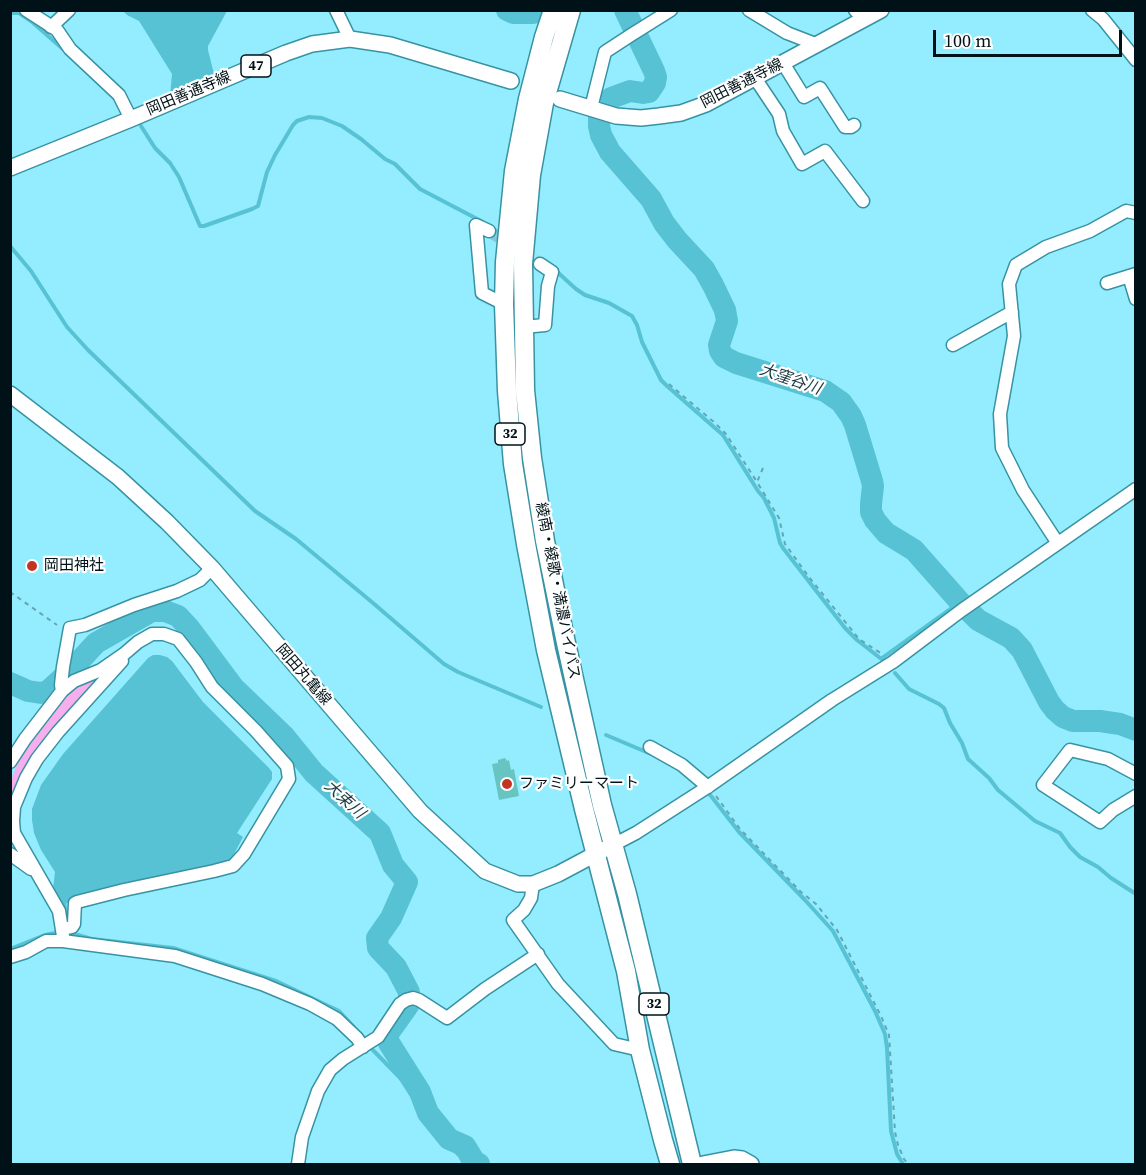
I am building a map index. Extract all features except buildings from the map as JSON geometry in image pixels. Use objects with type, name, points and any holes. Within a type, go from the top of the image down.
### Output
[{"type":"highway","name":"綾南・綾歌・満濃バイパス","points":[[553,10],[528,99],[514,171],[505,262],[507,391],[513,464],[546,650],[626,970],[640,1050],[670,1164]]},
{"type":"highway","name":"綾南・綾歌・満濃バイパス","points":[[571,10],[544,103],[531,175],[523,264],[525,390],[532,458],[545,541],[568,655],[602,805],[627,894],[692,1164]]},
{"type":"main road","name":"岡田善通寺線","points":[[560,99],[616,116],[641,118],[681,113],[706,105],[818,45],[859,15],[880,10]]},
{"type":"main road","name":"岡田善通寺線","points":[[10,168],[312,44],[350,39],[390,45],[511,81]]},
{"type":"main road","name":"岡田丸亀線","points":[[10,394],[118,477],[167,522],[212,568],[420,811],[485,871],[518,884],[533,884]]},
{"type":"main road","points":[[533,884],[558,874],[613,845]]},
{"type":"main road","points":[[703,1164],[734,1158],[751,1164]]},
{"type":"street","points":[[26,10],[54,28],[70,49],[119,95],[131,119]]},
{"type":"street","points":[[54,28],[69,10]]},
{"type":"street","points":[[336,10],[350,39]]},
{"type":"street","points":[[591,108],[605,52],[671,10]]},
{"type":"street","points":[[749,10],[787,33],[818,45]]},
{"type":"street","points":[[1092,10],[1103,19],[1136,60]]},
{"type":"street","points":[[783,63],[804,97],[820,88],[844,127],[854,125]]},
{"type":"street","points":[[755,78],[779,114],[783,131],[802,164],[825,151],[863,201]]},
{"type":"street","points":[[1058,542],[1023,490],[1002,448],[1000,414],[1014,336],[1009,284],[1016,265],[1046,247],[1090,231],[1126,211],[1136,213]]},
{"type":"street","points":[[489,231],[476,225],[482,293],[504,304]]},
{"type":"street","points":[[523,327],[545,325],[548,286],[552,272],[540,264]]},
{"type":"street","points":[[1107,283],[1132,275],[1136,299]]},
{"type":"street","points":[[953,345],[1012,312]]},
{"type":"street","points":[[613,845],[636,833],[705,788],[832,700],[892,662],[966,607],[1136,489]]},
{"type":"street","points":[[62,688],[70,628],[86,625],[134,605],[177,591],[200,580],[212,568]]},
{"type":"street","points":[[10,762],[62,688],[101,670],[152,634],[164,634],[178,639],[212,687],[287,766],[289,779],[244,854],[233,866],[75,903],[74,924],[64,932],[26,952],[10,957]]},
{"type":"street","points":[[64,932],[59,911],[14,833],[14,807],[19,792],[37,759],[58,732],[124,659],[124,654]]},
{"type":"street","points":[[650,747],[682,765],[705,788]]},
{"type":"street","points":[[1136,774],[1108,759],[1070,750],[1043,785],[1100,822],[1113,810],[1136,796]]},
{"type":"street","points":[[10,854],[36,872]]},
{"type":"street","points":[[533,884],[531,898],[524,910],[513,920],[558,984],[614,1044],[640,1050]]},
{"type":"street","points":[[64,932],[175,956],[262,984],[337,1018],[366,1045]]},
{"type":"street","points":[[298,1164],[303,1137],[318,1091],[330,1070],[378,1037],[400,1004],[409,999],[447,1018],[538,954]]},
{"type":"path","points":[[669,384],[726,434],[779,518],[785,544],[859,639],[884,655]]},
{"type":"path","points":[[757,482],[763,468]]},
{"type":"path","points":[[10,592],[60,626],[70,628]]},
{"type":"path","points":[[705,788],[740,829],[801,892],[816,904],[837,930],[889,1035],[895,1132],[898,1145],[908,1164]]},
{"type":"shaded area","points":[[115,664],[41,748],[11,807],[11,780],[20,758],[54,711],[75,687]]},
{"type":"water","points":[[123,11],[227,11],[208,46],[215,78],[170,96],[172,74],[139,21]]},
{"type":"water","points":[[153,655],[167,657],[172,661],[203,702],[269,768],[272,772],[272,779],[237,833],[243,837],[232,858],[223,864],[195,868],[78,896],[68,903],[61,903],[53,889],[55,872],[41,850],[34,833],[32,809],[41,785],[63,754]]},
{"type":"waterway","name":"大窪谷川","points":[[507,10],[513,13],[533,13]]},
{"type":"waterway","name":"大窪谷川","points":[[611,98],[630,91],[649,92],[656,77],[625,10]]},
{"type":"waterway","points":[[10,13],[19,13],[31,21],[64,50]]},
{"type":"waterway","points":[[141,126],[155,148],[170,163],[179,177],[200,226],[258,206],[267,172],[275,155],[293,125],[309,117],[322,118],[342,126],[395,164],[420,189],[483,222]]},
{"type":"waterway","name":"大窪谷川","points":[[599,118],[601,135],[610,152],[651,199],[664,223],[704,269],[713,285],[725,310],[727,321],[719,345],[724,357],[736,363],[825,391],[841,402],[855,425],[872,481],[871,512],[886,533],[914,550],[978,620],[1011,638],[1022,650],[1049,702],[1063,717],[1073,721],[1120,724],[1136,730]]},
{"type":"waterway","points":[[10,246],[31,271],[67,327],[88,350],[255,511],[296,539],[444,664],[541,707]]},
{"type":"waterway","points":[[554,269],[585,295],[609,303],[632,316],[661,380],[723,435],[764,498],[774,518],[783,548],[845,628],[884,661]]},
{"type":"waterway","points":[[882,658],[960,602]]},
{"type":"waterway","name":"大束川","points":[[10,683],[28,691],[41,693],[48,691],[96,643],[152,611],[165,611],[178,616],[234,688],[284,736],[314,773],[380,833],[393,865],[407,882],[391,918],[377,938],[378,948],[396,967],[409,992],[409,1004],[387,1035],[389,1043],[420,1092],[428,1113],[449,1139],[465,1146],[476,1164],[479,1164]]},
{"type":"waterway","points":[[895,673],[909,689],[944,708],[968,759],[989,778],[998,790],[1035,821],[1060,833],[1080,857],[1136,894]]},
{"type":"waterway","points":[[606,735],[651,754]]},
{"type":"waterway","points":[[706,791],[739,832],[833,931],[885,1034],[891,1131],[897,1154],[903,1164]]},
{"type":"waterway","points":[[64,900],[66,919]]},
{"type":"waterway","points":[[10,949],[45,935],[60,932]]},
{"type":"waterway","points":[[67,932],[92,939],[173,948],[276,981],[339,1011],[354,1027]]},
{"type":"waterway","points":[[368,1045],[407,1085],[423,1117],[460,1156],[464,1164]]},
{"type":"tunnel","points":[[489,231],[540,264]]},
{"type":"place","name":"岡田神社","points":[[32,566]]},
{"type":"place","name":"ファミリーマート","points":[[507,784]]}]
